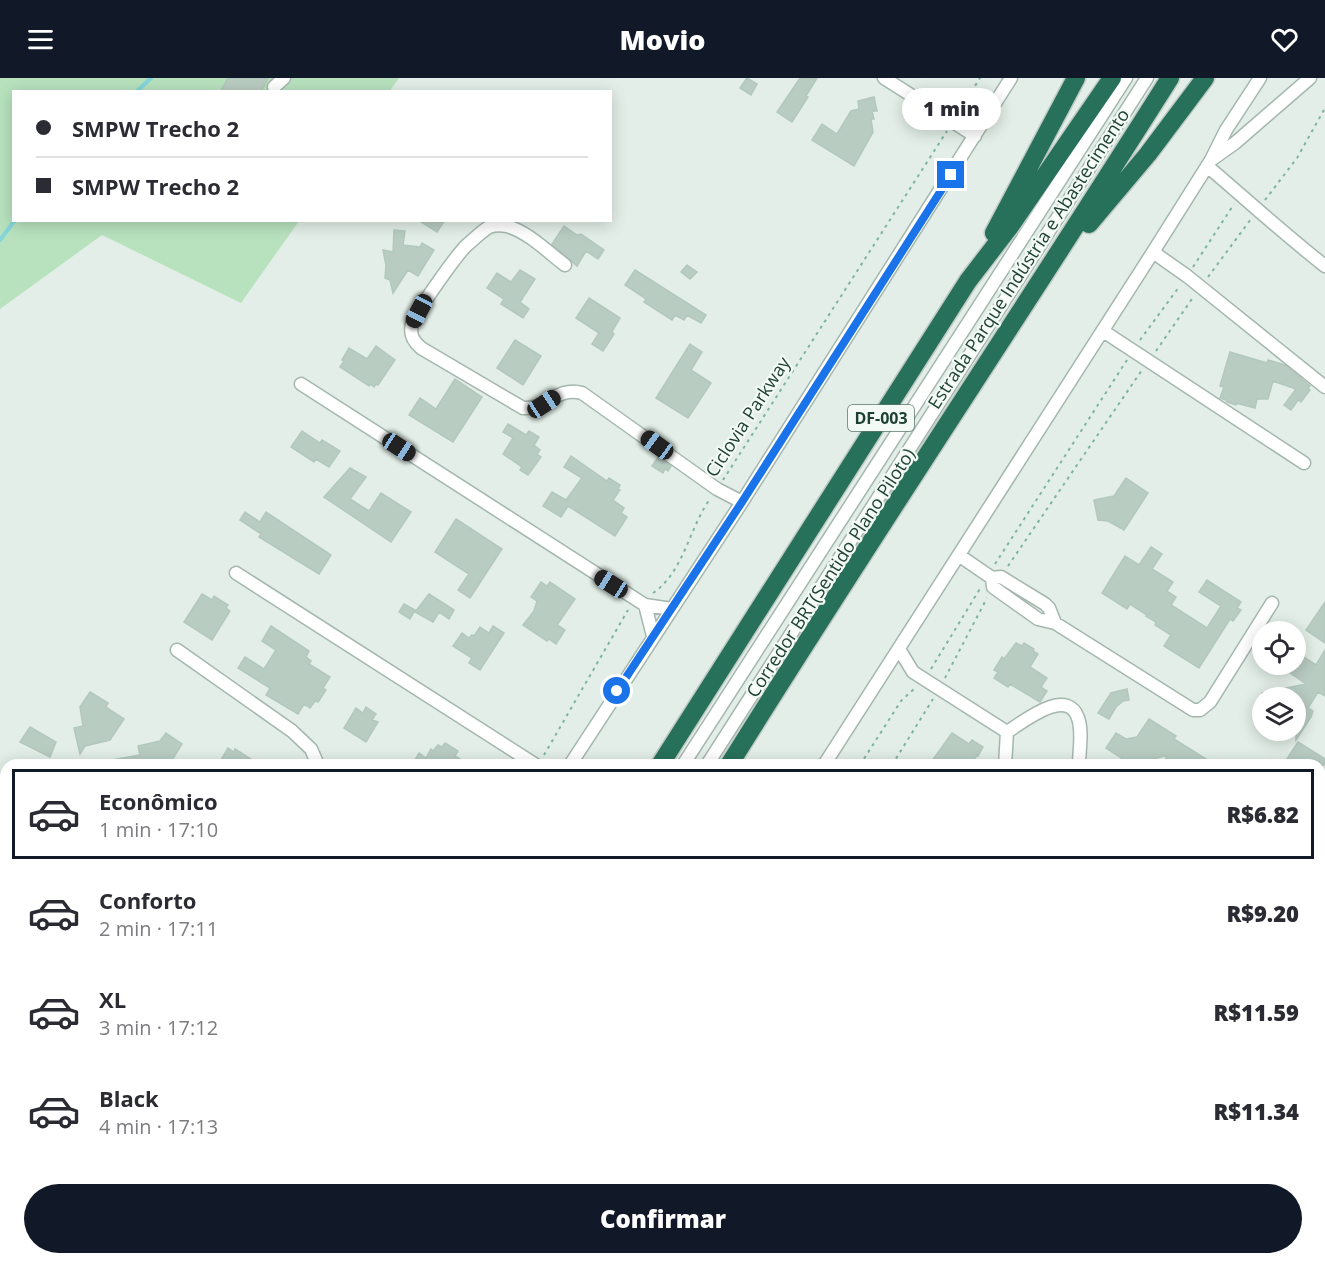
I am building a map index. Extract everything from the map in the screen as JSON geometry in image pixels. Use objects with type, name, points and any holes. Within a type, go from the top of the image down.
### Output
[{"type":"highway","points":[[968,281],[1076,78]]},
{"type":"highway","name":"Estrada Parque Indústria e Abastecimento","points":[[664,759],[968,281],[1011,225],[1112,78]]},
{"type":"highway","name":"Estrada Parque Indústria e Abastecimento","points":[[733,759],[829,604],[1046,275],[1170,78]]},
{"type":"highway","points":[[1046,275],[1148,154],[1205,78]]},
{"type":"street","points":[[274,87],[284,78]]},
{"type":"street","points":[[884,78],[975,136]]},
{"type":"street","points":[[574,759],[742,502],[1011,78]]},
{"type":"street","points":[[687,759],[1126,78]]},
{"type":"street","name":"Corredor BRT(Sentido Plano Piloto)","points":[[711,759],[1147,78]]},
{"type":"street","points":[[828,759],[1153,252],[1209,163],[1219,140],[1260,78]]},
{"type":"street","points":[[1209,163],[1310,78]]},
{"type":"street","points":[[1209,163],[1280,230],[1325,266]]},
{"type":"street","points":[[565,265],[521,232],[507,226],[488,228],[466,246],[419,311],[412,324],[411,334],[414,342],[523,408],[535,408],[560,393],[573,391],[582,393],[717,489],[742,502]]},
{"type":"street","points":[[1153,252],[1187,276],[1325,387]]},
{"type":"street","points":[[1102,331],[1304,462]]},
{"type":"street","points":[[301,384],[643,604],[672,609]]},
{"type":"street","points":[[960,556],[994,579],[1038,619],[1055,623],[1189,709],[1200,710],[1206,707],[1214,697],[1272,603]]},
{"type":"street","points":[[236,573],[538,759]]},
{"type":"street","points":[[643,604],[653,636]]},
{"type":"street","points":[[899,649],[913,672],[1007,732]]},
{"type":"street","points":[[177,650],[292,730],[311,749],[315,759]]},
{"type":"street","points":[[887,667],[913,672]]},
{"type":"street","points":[[1007,732],[1054,705],[1064,705],[1072,708],[1078,717],[1079,759]]},
{"type":"street","points":[[1005,759],[1007,732]]},
{"type":"path","name":"Ciclovia Parkway","points":[[541,759],[626,611],[643,604],[663,587],[706,505],[746,447],[980,78]]},
{"type":"path","points":[[864,759],[901,701],[924,680],[1200,288],[1297,158],[1325,108]]},
{"type":"path","points":[[896,759],[940,688],[994,579],[1132,352],[1187,276],[1240,194]]},
{"type":"green space","points":[[0,78],[399,78],[390,90],[12,90],[12,222],[298,222],[241,303],[102,235],[0,309]]},
{"type":"building","points":[[228,78],[268,78],[262,90],[221,90]]},
{"type":"building","points":[[747,78],[757,84],[751,95],[740,88]]},
{"type":"building","points":[[800,78],[817,78],[792,122],[777,112]]},
{"type":"building","points":[[874,97],[877,111],[872,111],[873,132],[854,166],[812,140],[822,124],[837,134],[851,111],[859,109],[858,101]]},
{"type":"building","points":[[421,222],[444,222],[437,232]]},
{"type":"building","points":[[564,226],[577,235],[581,234],[604,250],[598,259],[586,251],[577,266],[552,244]]},
{"type":"building","points":[[394,230],[405,231],[403,245],[420,247],[422,243],[434,250],[418,276],[408,270],[393,293],[390,280],[385,278],[386,265],[383,250],[393,252]]},
{"type":"building","points":[[687,265],[697,272],[690,279],[681,272]]},
{"type":"building","points":[[520,270],[535,279],[520,302],[529,309],[523,318],[501,304],[504,299],[487,288],[497,273],[511,282]]},
{"type":"building","points":[[635,270],[706,315],[701,323],[687,315],[684,320],[675,315],[672,320],[644,302],[646,299],[625,285]]},
{"type":"building","points":[[589,298],[620,318],[612,332],[614,334],[603,351],[592,344],[599,333],[576,318]]},
{"type":"building","points":[[515,340],[541,356],[523,385],[497,368]]},
{"type":"building","points":[[690,344],[702,352],[691,370],[711,383],[688,418],[656,398]]},
{"type":"building","points":[[376,346],[395,360],[378,385],[374,387],[370,384],[369,386],[340,367],[349,348],[367,359]]},
{"type":"building","points":[[1230,352],[1267,363],[1268,360],[1285,365],[1310,386],[1308,388],[1310,390],[1301,402],[1298,400],[1291,410],[1284,405],[1296,389],[1273,381],[1268,399],[1257,399],[1255,408],[1227,402],[1220,398],[1224,387],[1220,386]]},
{"type":"building","points":[[455,379],[482,397],[453,442],[409,415],[420,398],[436,409]]},
{"type":"building","points":[[508,424],[526,435],[529,431],[539,437],[534,445],[540,450],[537,454],[541,457],[528,475],[520,470],[522,467],[503,454],[513,438],[503,432]]},
{"type":"building","points":[[302,431],[320,443],[322,440],[340,451],[329,467],[316,459],[314,462],[291,447]]},
{"type":"building","points":[[571,456],[607,481],[609,478],[620,485],[618,489],[620,490],[613,500],[624,508],[621,513],[627,517],[615,536],[568,506],[561,517],[543,506],[552,492],[566,500],[582,478],[564,467]]},
{"type":"building","points":[[658,457],[671,466],[668,471],[665,469],[663,473],[652,466]]},
{"type":"building","points":[[350,468],[366,477],[350,499],[369,511],[381,493],[411,512],[391,542],[324,497]]},
{"type":"building","points":[[1126,478],[1148,493],[1124,530],[1108,521],[1098,520],[1094,500],[1114,496]]},
{"type":"building","points":[[245,512],[260,522],[266,512],[331,555],[319,574],[259,537],[261,534],[240,520]]},
{"type":"building","points":[[456,519],[502,549],[470,598],[458,590],[469,574],[435,552]]},
{"type":"building","points":[[1151,547],[1162,554],[1152,569],[1173,582],[1167,591],[1176,597],[1171,605],[1207,628],[1221,606],[1199,592],[1207,580],[1241,602],[1237,608],[1241,610],[1233,621],[1230,619],[1199,668],[1164,646],[1171,635],[1155,625],[1156,622],[1147,615],[1130,604],[1127,609],[1102,593],[1125,556],[1139,565]]},
{"type":"building","points":[[541,582],[547,586],[550,582],[575,599],[557,625],[565,630],[556,644],[549,639],[547,641],[523,625],[534,611],[537,601],[531,597]]},
{"type":"building","points":[[202,594],[212,600],[214,596],[228,605],[226,608],[230,611],[212,640],[184,622]]},
{"type":"building","points":[[429,594],[454,610],[449,619],[439,612],[433,622],[415,612]]},
{"type":"building","points":[[1325,602],[1325,643],[1306,630]]},
{"type":"building","points":[[404,604],[415,610],[410,619],[399,612]]},
{"type":"building","points":[[271,626],[309,651],[306,657],[311,661],[309,664],[330,677],[323,688],[326,690],[318,702],[315,701],[310,708],[304,704],[298,714],[266,695],[270,688],[238,668],[245,657],[264,669],[276,650],[262,641]]},
{"type":"building","points":[[493,626],[504,633],[480,670],[469,663],[472,658],[453,646],[462,633],[469,638],[474,636],[480,627],[489,633]]},
{"type":"building","points":[[1016,643],[1022,646],[1024,643],[1038,654],[1030,667],[1047,678],[1041,687],[1047,691],[1040,702],[1010,684],[1008,687],[994,678],[998,672],[994,670],[1002,657],[1004,659]]},
{"type":"building","points":[[1325,650],[1325,696],[1318,692],[1308,708],[1313,711],[1306,725],[1306,687],[1291,687],[1306,684],[1293,675],[1306,675],[1306,658],[1316,665]]},
{"type":"building","points":[[1127,689],[1129,700],[1123,701],[1116,707],[1109,719],[1098,713],[1111,693]]},
{"type":"building","points":[[90,692],[108,703],[106,707],[124,719],[110,740],[85,746],[80,754],[74,728],[83,726],[80,707]]},
{"type":"building","points":[[366,707],[376,714],[372,720],[378,722],[366,742],[344,728],[356,708],[363,713]]},
{"type":"building","points":[[1149,719],[1176,736],[1174,739],[1206,759],[1166,759],[1168,755],[1154,759],[1123,759],[1106,748],[1116,733],[1126,739],[1137,737]]},
{"type":"building","points":[[30,727],[56,742],[50,757],[20,742]]},
{"type":"building","points":[[166,733],[182,744],[173,759],[118,759],[140,755],[138,746],[160,741]]},
{"type":"building","points":[[952,733],[969,744],[972,740],[983,747],[975,759],[933,759]]},
{"type":"building","points":[[1298,742],[1325,759],[1287,759]]},
{"type":"building","points":[[445,743],[458,751],[455,756],[460,759],[416,759],[419,753],[426,758],[431,749],[433,751],[438,745],[442,747]]},
{"type":"building","points":[[228,748],[234,752],[235,749],[251,759],[222,759]]},
{"type":"waterway","points":[[138,90],[151,78]]},
{"type":"waterway","points":[[0,240],[14,222]]},
{"type":"route","points":[[617,691],[742,502],[951,175]]}]
